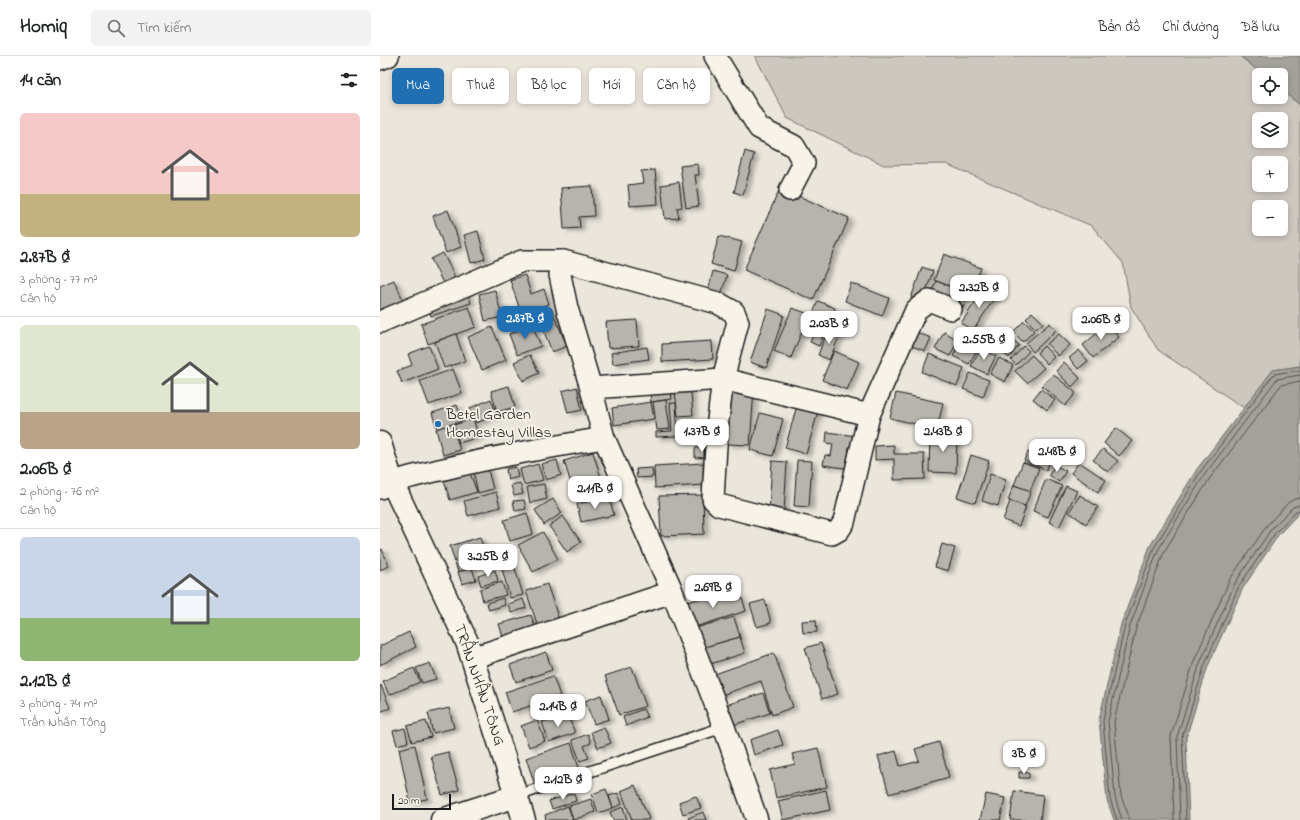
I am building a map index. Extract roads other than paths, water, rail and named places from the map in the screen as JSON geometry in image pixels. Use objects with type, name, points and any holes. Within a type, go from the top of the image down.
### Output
[{"type":"street","points":[[380,59],[388,56]]},
{"type":"street","points":[[715,56],[759,128],[794,146],[804,162],[790,190]]},
{"type":"street","points":[[380,322],[522,261],[563,261],[718,303],[734,312],[738,322],[723,379],[717,428],[713,499],[719,505],[832,534],[839,530],[844,522],[869,415],[916,310],[929,300],[951,309]]},
{"type":"street","points":[[563,261],[560,275],[566,308],[591,388],[604,438],[672,592],[724,727],[757,820]]},
{"type":"street","points":[[591,388],[723,379],[869,415]]},
{"type":"street","points":[[386,485],[463,464],[537,449],[604,438]]},
{"type":"street","name":"TRẦN NHÂN TÔNG","points":[[380,443],[386,485],[467,642],[524,820]]},
{"type":"street","points":[[472,658],[672,592]]},
{"type":"street","points":[[442,820],[516,796]]},
{"type":"lane","points":[[516,796],[724,727]]},
{"type":"water","points":[[1240,56],[1300,56],[1300,105],[1288,96],[1288,68],[1255,68]]},
{"type":"water","points":[[1300,366],[1300,512],[1279,534],[1243,588],[1208,666],[1186,738],[1189,820],[1114,820],[1107,800],[1099,720],[1121,624],[1150,546],[1197,469],[1273,370]]},
{"type":"place","name":"Betel Garden Homestay Villas","points":[[438,424]]}]
